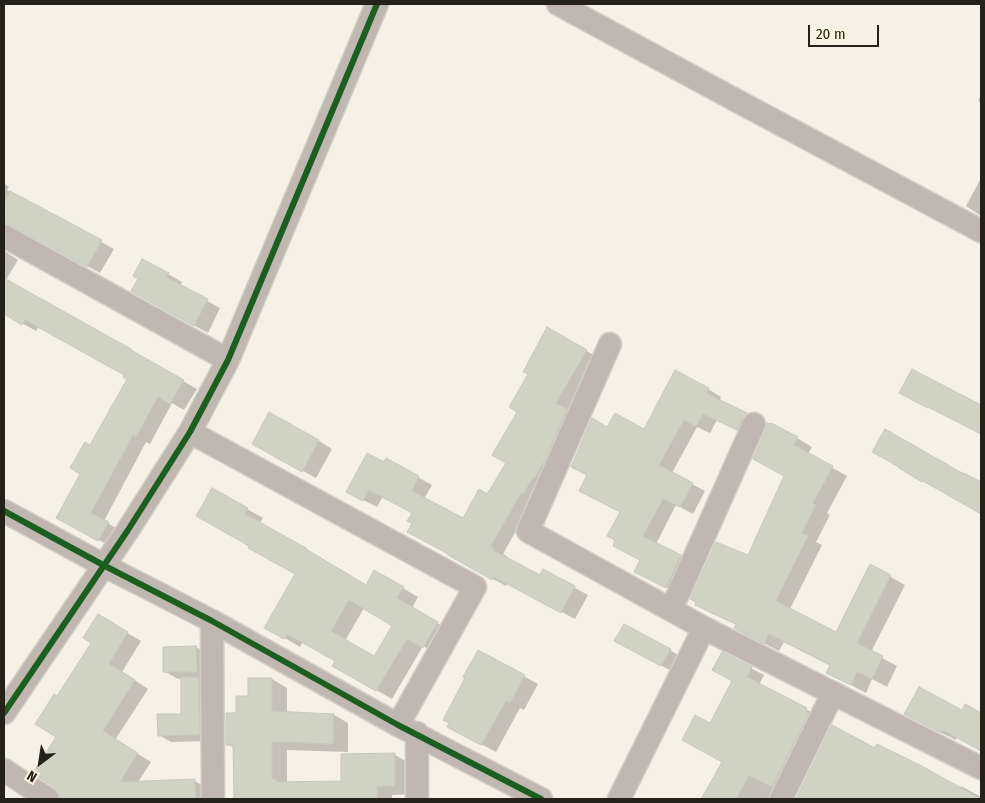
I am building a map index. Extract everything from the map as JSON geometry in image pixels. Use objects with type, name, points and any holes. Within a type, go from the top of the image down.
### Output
[{"type":"street","points":[[4,713],[128,530],[190,432],[228,360],[377,4]]},
{"type":"street","points":[[558,4],[981,231]]},
{"type":"street","points":[[4,236],[228,360]]},
{"type":"street","points":[[610,344],[528,531],[704,628],[981,768]]},
{"type":"street","points":[[671,610],[754,424]]},
{"type":"street","points":[[190,432],[475,587],[408,729],[417,799]]},
{"type":"street","points":[[4,511],[541,799]]},
{"type":"street","points":[[212,621],[213,799]]},
{"type":"street","points":[[619,799],[704,628]]},
{"type":"street","points":[[781,799],[833,694]]},
{"type":"street","points":[[4,770],[48,799]]},
{"type":"building","points":[[10,191],[102,240],[87,267],[4,223],[4,203]]},
{"type":"building","points":[[142,259],[169,273],[166,277],[208,299],[194,326],[131,291],[138,279],[133,276]]},
{"type":"building","points":[[4,278],[184,380],[170,404],[158,397],[136,437],[133,435],[91,513],[109,522],[98,541],[56,518],[80,474],[70,468],[85,442],[90,445],[127,379],[123,377],[124,375],[25,320],[22,325],[4,314]]},
{"type":"building","points":[[547,327],[587,350],[556,403],[567,409],[544,462],[523,494],[521,493],[491,546],[494,548],[493,550],[540,575],[543,569],[575,586],[561,613],[494,577],[492,580],[407,532],[412,523],[407,521],[412,513],[369,490],[363,501],[346,492],[367,453],[384,462],[386,458],[419,476],[412,491],[463,518],[479,489],[487,494],[506,463],[492,455],[517,412],[509,407],[528,374],[523,372]]},
{"type":"building","points":[[912,369],[981,405],[981,434],[899,393]]},
{"type":"building","points":[[675,370],[709,388],[706,393],[747,413],[737,430],[703,414],[696,427],[684,420],[659,465],[693,483],[680,507],[663,499],[643,536],[681,555],[666,588],[634,572],[640,560],[613,546],[615,540],[607,536],[620,512],[579,491],[587,475],[571,467],[592,418],[607,427],[615,413],[644,429]]},
{"type":"building","points":[[269,412],[319,440],[302,472],[252,444]]},
{"type":"building","points":[[767,423],[771,423],[798,437],[794,445],[833,466],[813,503],[816,505],[802,533],[808,536],[776,601],[836,632],[870,564],[891,575],[857,643],[883,656],[872,679],[857,672],[851,685],[826,673],[830,665],[769,634],[764,644],[734,628],[736,624],[695,605],[696,602],[690,599],[716,542],[748,555],[784,476],[753,459]]},
{"type":"building","points":[[885,429],[981,482],[981,514],[872,452]]},
{"type":"building","points":[[212,488],[248,508],[245,514],[306,548],[366,585],[374,570],[404,587],[397,598],[438,622],[423,648],[407,639],[376,691],[332,666],[335,661],[287,634],[284,639],[264,628],[295,574],[196,516]],"holes":[[[349,600],[392,626],[374,656],[331,631]]]},
{"type":"building","points":[[98,614],[128,632],[109,664],[135,680],[103,731],[138,753],[120,782],[195,779],[196,799],[63,799],[55,788],[33,773],[56,737],[35,724],[54,694],[57,696],[91,643],[83,638]]},
{"type":"building","points":[[624,624],[671,649],[661,666],[614,641]]},
{"type":"building","points":[[196,646],[197,672],[163,672],[163,647]]},
{"type":"building","points":[[478,650],[525,675],[510,703],[506,701],[481,745],[447,727],[449,723],[443,720]]},
{"type":"building","points":[[722,652],[752,667],[747,677],[807,708],[806,711],[809,713],[772,787],[749,776],[736,799],[701,799],[722,762],[682,740],[695,715],[710,723],[732,681],[712,670]]},
{"type":"building","points":[[181,677],[199,677],[200,735],[158,736],[157,714],[181,714]]},
{"type":"building","points":[[248,678],[272,678],[272,711],[334,714],[333,744],[272,742],[272,779],[276,779],[277,782],[341,781],[341,754],[395,753],[395,786],[377,787],[377,799],[234,799],[233,745],[226,745],[226,713],[236,713],[236,696],[248,696]]},
{"type":"building","points":[[919,687],[962,710],[965,704],[981,713],[981,751],[943,730],[941,733],[904,714]]},
{"type":"building","points":[[832,725],[875,748],[877,744],[920,765],[981,799],[796,799]]},
{"type":"cycle path","points":[[4,713],[128,530],[190,432],[228,360],[377,4]]},
{"type":"cycle path","points":[[4,511],[212,621],[398,725],[541,799]]}]
